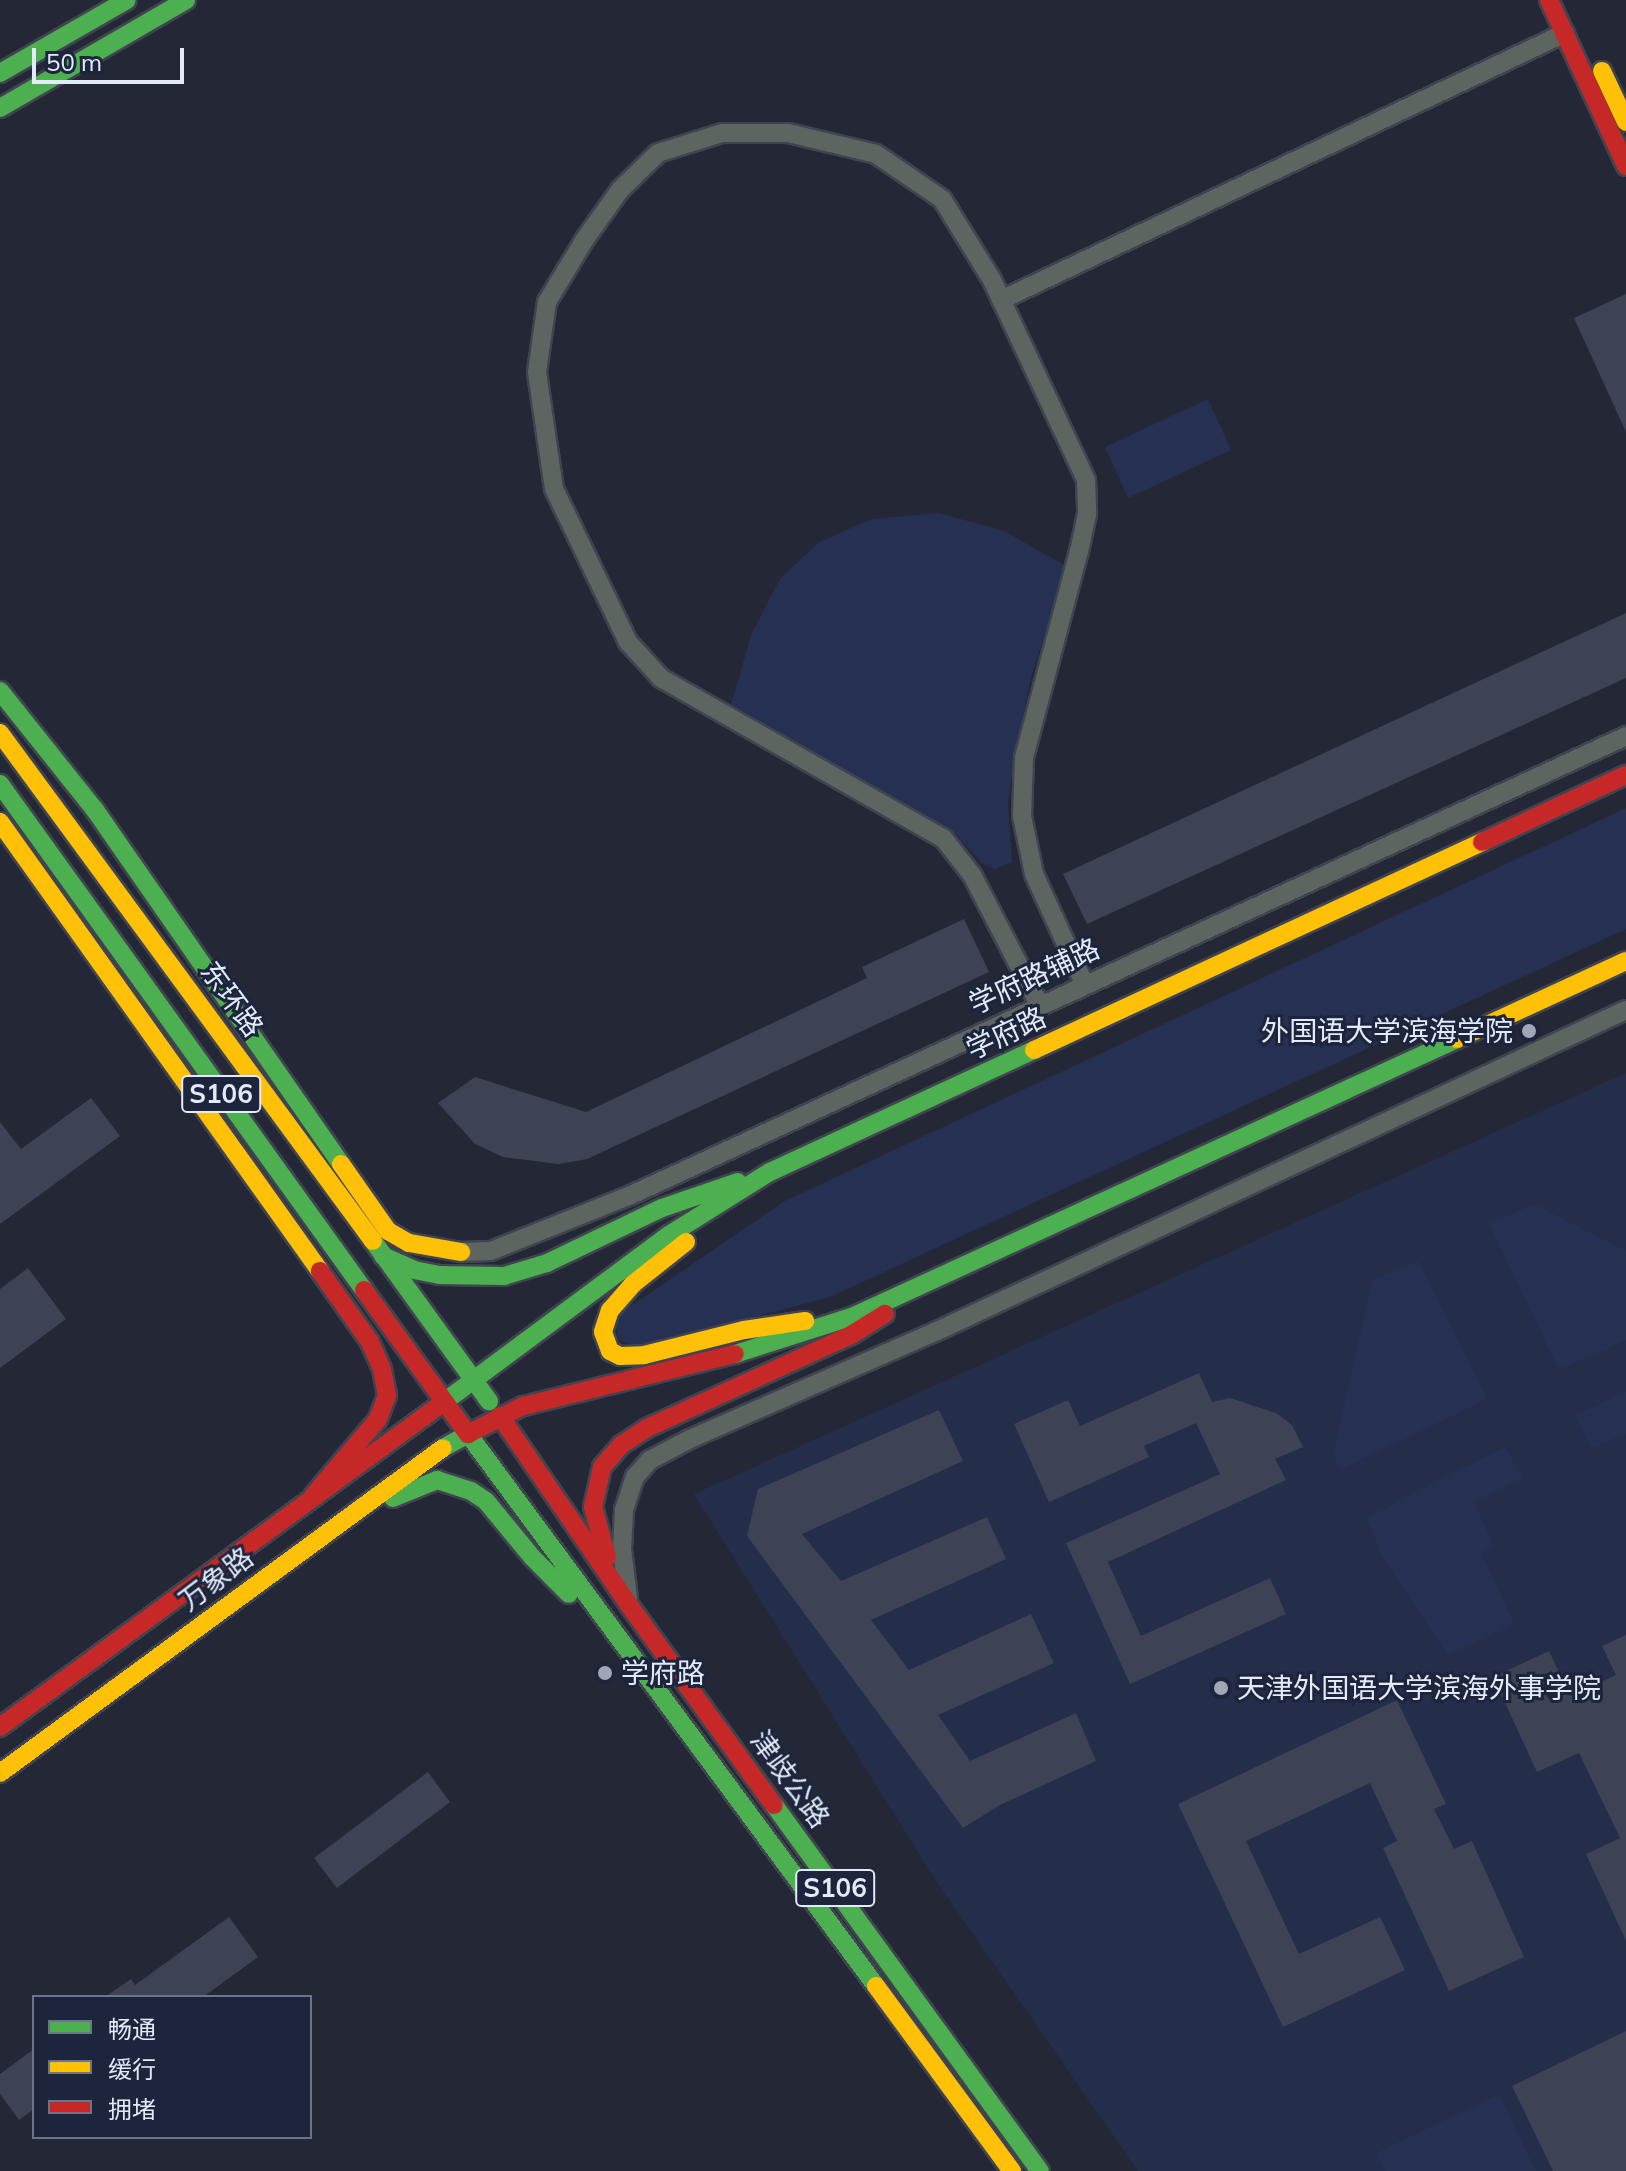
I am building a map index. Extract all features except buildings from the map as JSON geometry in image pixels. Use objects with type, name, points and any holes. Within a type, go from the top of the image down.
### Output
[{"type":"main road","points":[[0,73],[127,0]]},
{"type":"main road","points":[[0,108],[186,0]]},
{"type":"main road","points":[[1549,0],[1626,166]]},
{"type":"main road","points":[[1569,0],[1626,122]]},
{"type":"main road","points":[[0,691],[95,810],[388,1231],[409,1243],[461,1252]]},
{"type":"main road","name":"东环路","points":[[0,733],[145,926],[500,1416]]},
{"type":"main road","name":"学府路","points":[[444,1402],[669,1235],[770,1172],[1626,775]]},
{"type":"main road","name":"S106","points":[[0,784],[468,1434]]},
{"type":"main road","points":[[0,822],[370,1342],[382,1369],[387,1395],[378,1419],[313,1496]]},
{"type":"main road","points":[[468,1434],[500,1416],[544,1400],[773,1343],[854,1316],[1626,961]]},
{"type":"main road","points":[[380,1254],[414,1270],[439,1275],[504,1276],[547,1263],[662,1208],[770,1172]]},
{"type":"main road","points":[[770,1172],[633,1284],[610,1310],[604,1323],[605,1342],[610,1351],[629,1357],[744,1330],[854,1316]]},
{"type":"main road","points":[[629,1605],[603,1545],[593,1507],[596,1484],[609,1457],[636,1433],[851,1335],[932,1282]]},
{"type":"main road","name":"万象路","points":[[0,1727],[444,1402]]},
{"type":"main road","name":"津歧公路","points":[[500,1416],[629,1605],[1040,2171]]},
{"type":"main road","name":"万象路","points":[[0,1773],[430,1456],[468,1434]]},
{"type":"main road","name":"津歧公路","points":[[468,1434],[1012,2171]]},
{"type":"main road","points":[[328,1530],[420,1484],[437,1480],[458,1484],[486,1501],[554,1580],[606,1622]]},
{"type":"street","points":[[1001,300],[1565,33]]},
{"type":"street","points":[[1039,1004],[972,875],[944,839],[661,678],[628,642],[554,489],[537,372],[547,302],[620,190],[658,153],[722,133],[788,133],[876,154],[942,199],[1001,300],[1086,480],[1087,514],[1079,551],[1024,758],[1022,816],[1034,874],[1084,983]]},
{"type":"street","name":"学府路辅路","points":[[461,1252],[491,1251],[578,1218],[1626,736]]},
{"type":"street","points":[[629,1605],[622,1549],[624,1510],[635,1477],[650,1460],[670,1448],[949,1325],[1626,1010]]},
{"type":"shaded area","points":[[1208,399],[1231,450],[1128,498],[1105,447]]},
{"type":"shaded area","points":[[939,513],[1004,531],[1066,566],[1031,678],[1016,752],[1008,803],[1012,862],[995,869],[981,863],[956,834],[731,704],[752,633],[780,579],[818,543],[872,519]]},
{"type":"shaded area","points":[[1626,808],[1626,929],[830,1297],[638,1348],[618,1339],[615,1322],[619,1314],[785,1201]]},
{"type":"shaded area","name":"天津外国语大学滨海外事学院","points":[[1626,1073],[1626,2171],[1138,2171],[936,1881],[694,1494]]},
{"type":"shaded area","points":[[1534,1204],[1626,1251],[1626,1340],[1559,1370],[1489,1224]]},
{"type":"shaded area","points":[[1418,1261],[1487,1399],[1341,1470],[1333,1454],[1372,1281]]},
{"type":"shaded area","points":[[1626,1392],[1626,1434],[1591,1448],[1575,1415]]},
{"type":"shaded area","points":[[1505,1447],[1523,1478],[1474,1502],[1494,1546],[1481,1553],[1514,1623],[1448,1655],[1382,1556],[1366,1518]]},
{"type":"shaded area","points":[[1499,2094],[1536,2171],[1385,2171],[1376,2153]]},
{"type":"traffic: fast","points":[[0,73],[127,0]]},
{"type":"traffic: fast","points":[[0,108],[186,0]]},
{"type":"traffic: fast","points":[[0,691],[95,810],[341,1164]]},
{"type":"traffic: fast","points":[[0,784],[364,1290]]},
{"type":"traffic: fast","points":[[735,1354],[854,1316],[1457,1039]]},
{"type":"traffic: fast","points":[[444,1402],[669,1235],[770,1172],[1034,1050]]},
{"type":"traffic: fast","points":[[383,1256],[414,1270],[439,1275],[504,1276],[547,1263],[662,1208],[738,1182]]},
{"type":"traffic: fast","points":[[373,1241],[489,1401]]},
{"type":"traffic: fast","points":[[443,1448],[468,1434],[876,1986]]},
{"type":"traffic: fast","points":[[393,1498],[437,1480],[471,1491],[486,1501],[532,1557],[569,1594]]},
{"type":"traffic: fast","points":[[774,1805],[1040,2171]]},
{"type":"traffic: slow","points":[[1602,71],[1626,122]]},
{"type":"traffic: slow","points":[[0,733],[373,1241]]},
{"type":"traffic: slow","points":[[0,822],[320,1271]]},
{"type":"traffic: slow","points":[[1034,1050],[1482,842]]},
{"type":"traffic: slow","points":[[1457,1039],[1626,961]]},
{"type":"traffic: slow","points":[[341,1164],[388,1231],[409,1243],[461,1252]]},
{"type":"traffic: slow","points":[[686,1242],[633,1284],[610,1310],[603,1332],[610,1351],[620,1356],[644,1355],[744,1330],[805,1321]]},
{"type":"traffic: slow","points":[[0,1773],[443,1448]]},
{"type":"traffic: slow","points":[[876,1986],[1012,2171]]},
{"type":"traffic: jam","points":[[1549,0],[1626,166]]},
{"type":"traffic: jam","points":[[1482,842],[1626,775]]},
{"type":"traffic: jam","points":[[313,1496],[378,1419],[387,1395],[382,1369],[370,1342],[320,1271]]},
{"type":"traffic: jam","points":[[364,1290],[468,1434],[523,1406],[735,1354]]},
{"type":"traffic: jam","points":[[607,1557],[593,1507],[602,1467],[621,1445],[647,1428],[851,1335],[885,1314]]},
{"type":"traffic: jam","points":[[0,1727],[444,1402]]},
{"type":"traffic: jam","points":[[500,1416],[629,1605],[774,1805]]},
{"type":"place","name":"外国语大学滨海学院","points":[[1529,1031]]},
{"type":"place","name":"学府路","points":[[605,1673]]},
{"type":"place","name":"天津外国语大学滨海外事学院","points":[[1221,1688]]}]
